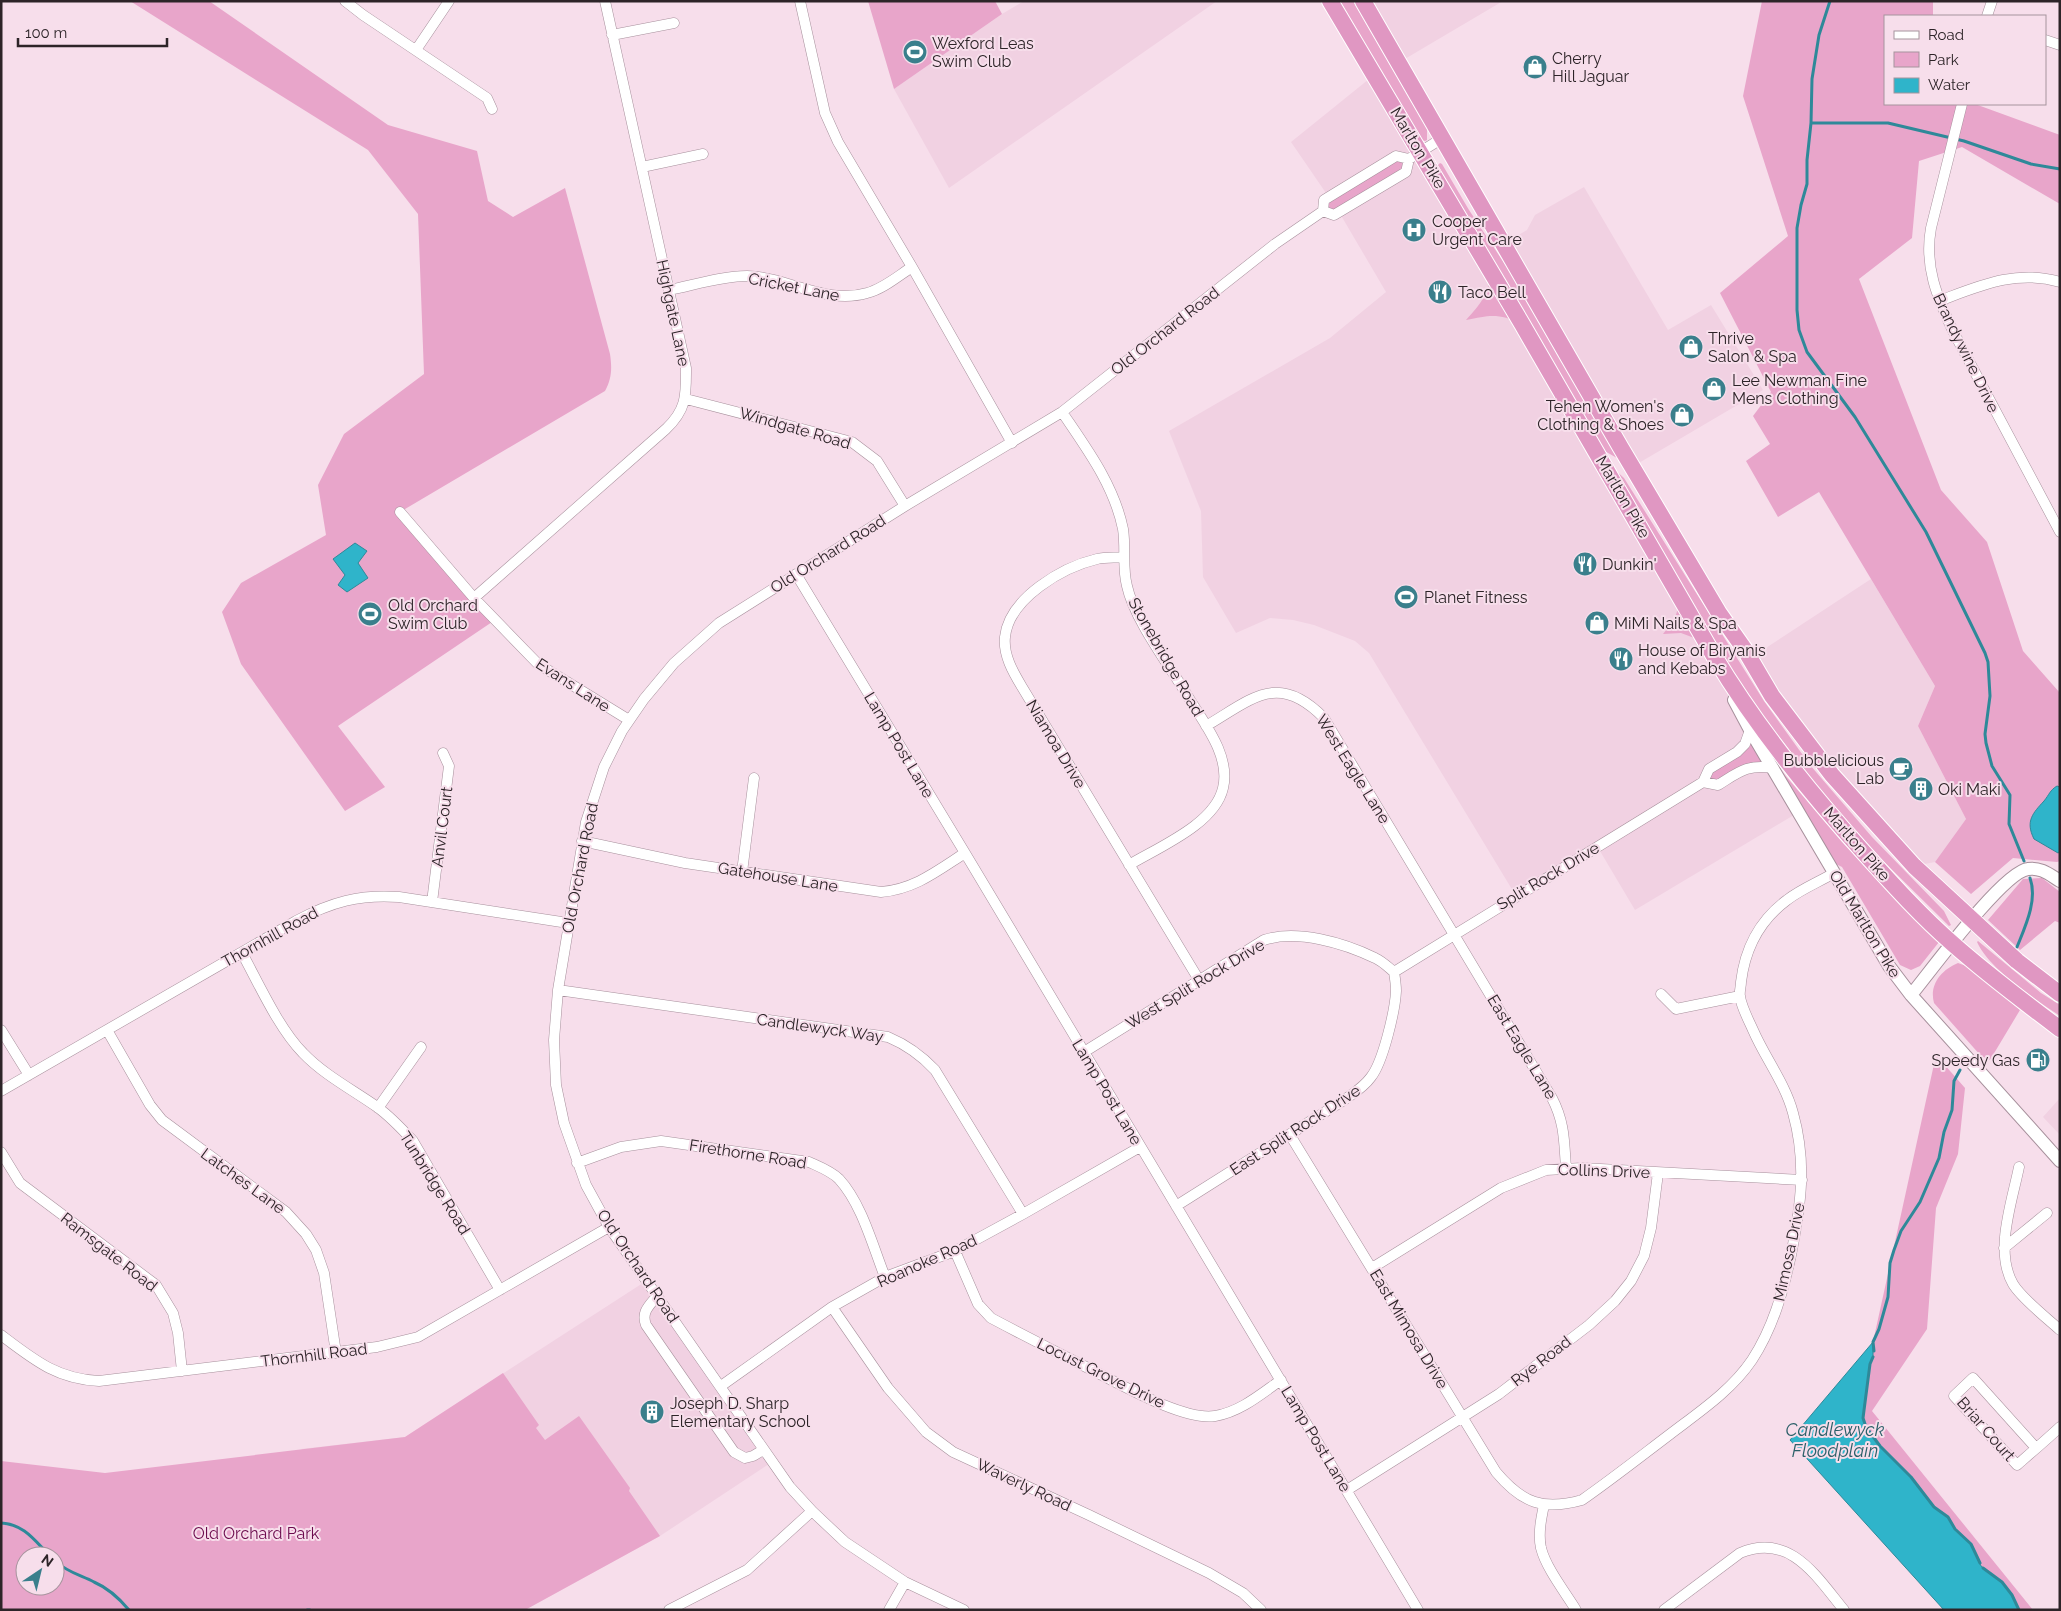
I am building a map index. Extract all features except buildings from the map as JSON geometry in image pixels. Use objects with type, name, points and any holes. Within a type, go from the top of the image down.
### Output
[{"type":"highway","name":"Marlton Pike","points":[[1330,1],[1415,156],[1596,452],[1731,684],[1772,742],[1830,815],[1908,901],[1952,943],[2060,1029]]},
{"type":"highway","name":"Marlton Pike","points":[[1363,1],[1441,139],[1641,482],[1719,614],[1745,650],[1772,696],[1832,775],[1914,866],[2017,961],[2060,994]]},
{"type":"highway","points":[[1596,452],[1622,463],[1641,482]]},
{"type":"street","points":[[345,1],[487,98],[492,109]]},
{"type":"street","points":[[416,50],[449,1]]},
{"type":"street","name":"Highgate Lane","points":[[474,598],[666,429],[678,416],[686,399],[686,368],[605,1]]},
{"type":"street","points":[[800,1],[825,113],[838,142],[912,266],[1012,443]]},
{"type":"street","points":[[1987,15],[1992,1]]},
{"type":"street","points":[[612,34],[674,23]]},
{"type":"street","points":[[2046,40],[2060,44]]},
{"type":"street","name":"Brandywine Drive","points":[[1962,105],[1929,237],[1930,268],[1939,301],[1953,331],[2060,532]]},
{"type":"street","name":"Old Orchard Road","points":[[1324,211],[1334,215],[1406,172],[1415,156],[1441,139]]},
{"type":"street","points":[[642,166],[703,154]]},
{"type":"street","name":"Old Orchard Road","points":[[1324,211],[1324,200],[1371,171],[1396,156],[1415,156]]},
{"type":"street","name":"Old Orchard Road","points":[[964,1610],[905,1582],[845,1542],[790,1487],[609,1227],[586,1185],[564,1124],[556,1085],[554,1040],[558,990],[582,841],[597,784],[613,748],[654,686],[700,639],[719,623],[796,574],[1062,412],[1275,244],[1324,211]]},
{"type":"street","name":"Cricket Lane","points":[[669,290],[747,276],[838,296],[854,296],[868,293],[884,285],[912,266]]},
{"type":"street","points":[[1939,301],[1994,281],[2021,276],[2047,278],[2060,282]]},
{"type":"street","name":"Windgate Road","points":[[686,399],[852,442],[877,461],[905,506]]},
{"type":"street","name":"Stonebridge Road","points":[[1062,412],[1096,463],[1111,492],[1123,530],[1126,586],[1138,614],[1206,726],[1223,758],[1223,788],[1218,802],[1198,824],[1129,865]]},
{"type":"street","name":"Evans Lane","points":[[400,512],[474,598],[538,664],[630,720]]},
{"type":"street","name":"Niamoa Drive","points":[[1124,557],[1099,559],[1078,565],[1026,596],[1015,609],[1008,622],[1004,638],[1006,653],[1018,681],[1199,980]]},
{"type":"street","name":"Lamp Post Lane","points":[[796,574],[1418,1610]]},
{"type":"street","name":"Old Marlton Pike","points":[[1714,656],[1750,730],[1889,966],[1911,995],[2060,1161]]},
{"type":"street","name":"West Eagle Lane","points":[[1206,726],[1260,694],[1277,692],[1293,695],[1310,703],[1324,718],[1454,934]]},
{"type":"street","name":"Split Rock Drive","points":[[1394,972],[1703,782],[1709,769],[1737,752],[1744,744],[1750,730]]},
{"type":"street","name":"Anvil Court","points":[[432,902],[449,766],[443,753]]},
{"type":"street","name":"Split Rock Drive","points":[[1703,782],[1718,785],[1746,768],[1758,766],[1773,768]]},
{"type":"street","points":[[742,872],[754,778]]},
{"type":"street","name":"Gatehouse Lane","points":[[582,841],[685,863],[881,892],[898,890],[914,885],[965,853]]},
{"type":"street","points":[[1911,995],[1971,919],[2012,878],[2023,870],[2041,870],[2060,881]]},
{"type":"street","name":"Mimosa Drive","points":[[1544,1506],[1564,1505],[1582,1500],[1713,1401],[1741,1374],[1764,1340],[1779,1304],[1800,1210],[1802,1180],[1800,1145],[1793,1112],[1778,1075],[1754,1032],[1740,996],[1746,957],[1761,926],[1788,899],[1834,873]]},
{"type":"street","name":"Thornhill Road","points":[[1,1091],[305,916],[349,898],[381,896],[568,923]]},
{"type":"street","name":"East Eagle Lane","points":[[1454,934],[1559,1112],[1564,1129],[1566,1168]]},
{"type":"street","name":"West Split Rock Drive","points":[[1084,1052],[1264,940],[1277,936],[1292,935],[1332,943],[1376,958],[1394,972]]},
{"type":"street","name":"Tunbridge Road","points":[[242,953],[286,1031],[302,1052],[378,1108],[400,1126],[413,1141],[500,1290]]},
{"type":"street","name":"East Split Rock Drive","points":[[1176,1206],[1290,1135],[1356,1091],[1372,1077],[1382,1057],[1392,1015],[1396,991],[1394,972]]},
{"type":"street","name":"Candlewyck Way","points":[[558,990],[888,1037],[907,1046],[936,1070],[1023,1214]]},
{"type":"street","points":[[1661,994],[1676,1009],[1740,996]]},
{"type":"street","points":[[1,1030],[29,1075]]},
{"type":"street","name":"Latches Lane","points":[[107,1030],[150,1105],[162,1120],[286,1212],[306,1234],[316,1250],[324,1273],[336,1353]]},
{"type":"street","points":[[378,1108],[421,1047]]},
{"type":"street","name":"East Mimosa Drive","points":[[1290,1135],[1496,1472],[1509,1487],[1523,1498],[1544,1506]]},
{"type":"street","name":"Firethorne Road","points":[[578,1163],[621,1147],[661,1141],[809,1162],[826,1169],[838,1178],[849,1193],[859,1212],[885,1277]]},
{"type":"street","name":"Roanoke Road","points":[[721,1386],[832,1307],[885,1277],[955,1250],[1023,1214],[1140,1147]]},
{"type":"street","name":"Ramsgate Road","points":[[1,1152],[20,1183],[156,1285],[173,1313],[178,1333],[182,1371]]},
{"type":"street","points":[[2019,1167],[2004,1248],[2006,1263],[2014,1285],[2060,1330]]},
{"type":"street","name":"Collins Drive","points":[[1372,1268],[1501,1188],[1546,1170],[1566,1168],[1802,1180]]},
{"type":"street","name":"Rye Road","points":[[1347,1490],[1506,1388],[1589,1324],[1615,1301],[1631,1281],[1644,1256],[1651,1228],[1658,1173]]},
{"type":"street","points":[[2004,1248],[2047,1213]]},
{"type":"street","name":"Thornhill Road","points":[[1,1335],[38,1363],[51,1370],[73,1378],[99,1381],[336,1353],[394,1344],[418,1337],[609,1227]]},
{"type":"street","name":"Locust Grove Drive","points":[[955,1250],[978,1304],[991,1318],[1121,1385],[1169,1407],[1202,1417],[1216,1416],[1235,1411],[1281,1380]]},
{"type":"street","points":[[657,1296],[646,1309],[643,1317],[646,1325],[734,1452],[745,1458],[763,1450]]},
{"type":"street","name":"Waverly Road","points":[[832,1307],[888,1388],[926,1432],[953,1452],[1089,1514],[1209,1573],[1244,1593],[1261,1610]]},
{"type":"street","name":"Briar Court","points":[[2036,1448],[1973,1378],[1954,1396],[2017,1465],[2060,1427]]},
{"type":"street","points":[[1544,1506],[1540,1535],[1542,1549],[1546,1560],[1576,1610]]},
{"type":"street","points":[[669,1610],[747,1570],[812,1511]]},
{"type":"street","points":[[1664,1610],[1740,1553],[1753,1548],[1767,1547],[1796,1556],[1810,1569],[1844,1610]]},
{"type":"street","points":[[889,1610],[905,1582]]},
{"type":"shaded area","points":[[1024,1],[1217,1],[949,188],[894,89],[1002,14]]},
{"type":"shaded area","points":[[1363,1],[1503,1],[1398,63]]},
{"type":"shaded area","points":[[1374,75],[1750,730],[1746,768],[1773,768],[1799,812],[1635,910],[1597,846],[1516,896],[1369,653],[1355,641],[1314,625],[1293,620],[1270,618],[1236,633],[1203,577],[1201,511],[1169,431],[1330,338],[1386,292],[1339,212],[1291,142]]},
{"type":"shaded area","points":[[1584,187],[1668,330],[1711,305],[1763,390],[1632,467],[1502,245],[1527,230],[1535,215]]},
{"type":"shaded area","points":[[1871,579],[1935,686],[1918,726],[1966,819],[1935,862],[1914,866],[1749,659]]},
{"type":"shaded area","points":[[2060,1098],[2060,1135],[2043,1117]]},
{"type":"shaded area","points":[[646,1281],[772,1462],[660,1536],[525,1610],[478,1610],[301,1449],[405,1437]]},
{"type":"green space","points":[[130,1],[209,1],[388,125],[477,151],[488,201],[513,217],[565,188],[610,354],[611,373],[605,391],[400,512],[495,620],[338,726],[385,787],[345,811],[241,664],[222,612],[241,583],[326,535],[318,485],[344,434],[424,374],[418,214],[368,150]]},
{"type":"green space","name":"Wexford Leas Swim Club","points":[[868,1],[995,1],[1002,14],[894,89]]},
{"type":"green space","points":[[1340,1],[1353,1],[1427,129],[1427,140],[1421,140]]},
{"type":"green space","points":[[1762,1],[1933,1],[1933,15],[1884,15],[1884,105],[1978,105],[2060,135],[2060,204],[1962,147],[1919,161],[1912,238],[1859,279],[1941,490],[1987,542],[2023,651],[2060,693],[2060,861],[2013,858],[1971,894],[1935,862],[1966,819],[1918,726],[1935,686],[1819,492],[1778,517],[1746,461],[1770,444],[1753,416],[1771,392],[1720,293],[1788,236],[1743,96]]},
{"type":"green space","points":[[1396,156],[1409,159],[1406,172],[1334,215],[1324,211],[1324,200]]},
{"type":"green space","points":[[1440,163],[1526,296],[1617,458],[1601,449],[1437,166]]},
{"type":"green space","points":[[1492,274],[1522,324],[1507,318],[1494,316],[1466,320],[1483,299]]},
{"type":"green space","points":[[1613,468],[1624,478],[1764,701],[1810,765],[1872,837],[1944,911],[1951,925],[1949,926],[1874,852],[1817,786],[1765,718],[1712,641]]},
{"type":"green space","points":[[1679,606],[1697,639],[1681,633],[1663,634],[1674,620]]},
{"type":"green space","points":[[1750,730],[1773,768],[1758,766],[1718,785],[1703,782],[1709,769],[1737,752]]},
{"type":"green space","points":[[1779,768],[1842,842],[1892,896],[1939,942],[1920,966],[1911,970],[1900,965],[1842,867],[1834,863]]},
{"type":"green space","points":[[2042,878],[2060,892],[2060,923],[2055,921],[2020,950],[1988,920],[2023,879]]},
{"type":"green space","points":[[1978,941],[2041,993],[2060,1005],[2060,1016],[2002,973],[1983,952]]},
{"type":"green space","points":[[1958,963],[1969,967],[2020,1010],[1990,1060],[1981,1056],[1934,1003],[1933,990],[1938,979],[1946,970]]},
{"type":"green space","points":[[1936,1055],[1965,1088],[1958,1154],[1936,1208],[1927,1329],[1872,1411],[2033,1610],[2019,1610],[2012,1595],[2000,1579],[1981,1566],[1971,1544],[1955,1529],[1948,1517],[1934,1507],[1880,1446],[1866,1427],[1863,1418],[1870,1364],[1873,1356],[1873,1342]]},
{"type":"green space","name":"Old Orchard Park","points":[[503,1373],[539,1425],[536,1428],[545,1440],[579,1416],[630,1488],[629,1491],[660,1536],[525,1610],[1,1610],[1,1461],[105,1473],[405,1437]]},
{"type":"water","points":[[355,543],[367,551],[358,563],[368,578],[347,592],[338,585],[345,575],[333,559]]},
{"type":"water","points":[[2057,786],[2060,787],[2060,852],[2058,853],[2034,839],[2030,827],[2034,814]]},
{"type":"water","name":"Candlewyck Floodplain","points":[[1873,1342],[1873,1356],[1870,1364],[1863,1418],[1866,1427],[1880,1446],[1911,1477],[1934,1507],[1948,1517],[1955,1529],[1971,1544],[1981,1566],[2002,1582],[2012,1595],[2019,1610],[1944,1610],[1790,1440]]},
{"type":"waterway","points":[[1830,1],[1819,35],[1812,79],[1807,184],[1797,228],[1797,310],[1799,330],[1807,352],[1855,417],[1926,532],[1985,653],[1988,662],[1990,696],[1985,734],[1986,743],[1992,766],[2010,795],[2009,824],[2024,861]]},
{"type":"waterway","points":[[1811,123],[1888,123],[1964,141],[2031,164],[2060,169]]},
{"type":"waterway","points":[[2017,947],[2032,904],[2030,878]]},
{"type":"waterway","points":[[1874,1351],[1873,1342],[1879,1329],[1888,1297],[1890,1263],[1901,1231],[1920,1202],[1939,1158],[1944,1132],[1952,1110],[1954,1081],[1960,1070]]},
{"type":"waterway","points":[[1873,1357],[1870,1364],[1863,1418],[1866,1427],[1880,1446],[1911,1477],[1934,1507],[1948,1517],[1955,1529],[1971,1544],[1980,1563]]},
{"type":"waterway","points":[[1,1523],[16,1526],[23,1530],[41,1546]]},
{"type":"waterway","points":[[65,1568],[104,1587],[129,1610]]},
{"type":"waterway","points":[[1983,1568],[2002,1582],[2012,1595],[2019,1610]]},
{"type":"place","name":"Wexford Leas Swim Club","points":[[915,52]]},
{"type":"place","name":"Cherry Hill Jaguar","points":[[1535,67]]},
{"type":"place","name":"Cooper Urgent Care","points":[[1414,230]]},
{"type":"place","name":"Taco Bell","points":[[1440,292]]},
{"type":"place","name":"Thrive Salon & Spa","points":[[1691,347]]},
{"type":"place","name":"Lee Newman Fine Mens Clothing","points":[[1714,389]]},
{"type":"place","name":"Tehen Women's Clothing & Shoes","points":[[1682,415]]},
{"type":"place","name":"Dunkin'","points":[[1585,564]]},
{"type":"place","name":"Planet Fitness","points":[[1406,597]]},
{"type":"place","name":"Old Orchard Swim Club","points":[[370,614]]},
{"type":"place","name":"MiMi Nails & Spa","points":[[1597,623]]},
{"type":"place","name":"House of Biryanis and Kebabs","points":[[1621,659]]},
{"type":"place","name":"Bubblelicious Lab","points":[[1901,769]]},
{"type":"place","name":"Oki Maki","points":[[1921,789]]},
{"type":"place","name":"Speedy Gas","points":[[2038,1060]]},
{"type":"place","name":"Joseph D. Sharp Elementary School","points":[[652,1412]]}]
